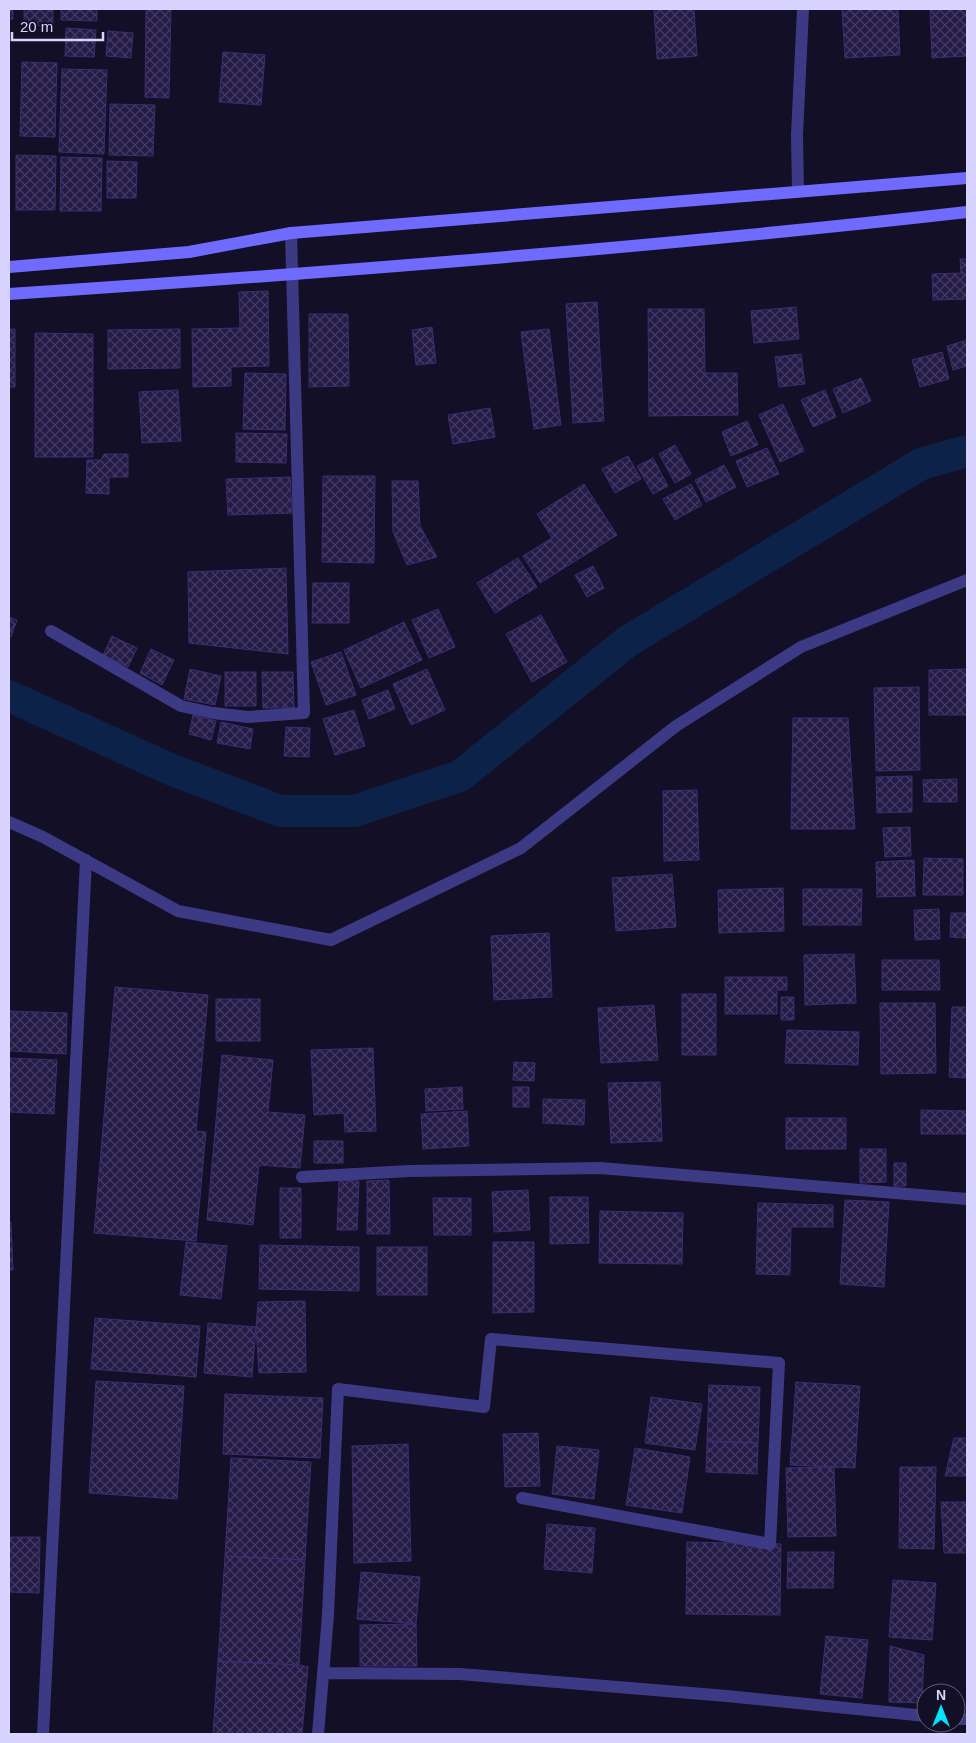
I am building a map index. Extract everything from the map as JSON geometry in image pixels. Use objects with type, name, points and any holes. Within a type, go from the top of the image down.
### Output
[{"type":"main road","points":[[9,267],[188,252],[290,233],[967,178]]},
{"type":"main road","points":[[9,294],[292,276],[801,231],[967,212]]},
{"type":"street","points":[[798,191],[797,134],[803,9]]},
{"type":"street","points":[[51,631],[181,706],[213,713],[248,717],[304,713],[290,233]]},
{"type":"street","points":[[9,822],[43,837],[178,911],[331,940],[521,848],[676,726],[801,647],[967,580]]},
{"type":"street","points":[[43,1734],[86,860]]},
{"type":"street","points":[[302,1178],[409,1171],[600,1168],[967,1199]]},
{"type":"street","points":[[318,1734],[328,1615],[338,1389],[484,1407],[491,1339],[779,1362],[770,1544],[522,1498]]},
{"type":"street","points":[[323,1673],[460,1674],[727,1696],[916,1715]]},
{"type":"building","points":[[9,9],[13,9],[13,19],[9,19]]},
{"type":"building","points":[[24,9],[53,9],[53,26],[24,25]]},
{"type":"building","points":[[61,9],[97,9],[97,21],[61,20]]},
{"type":"building","points":[[146,9],[171,9],[169,98],[145,97]]},
{"type":"building","points":[[654,9],[694,9],[697,56],[657,59]]},
{"type":"building","points":[[842,9],[898,9],[900,55],[845,58]]},
{"type":"building","points":[[967,9],[967,56],[932,58],[930,10]]},
{"type":"building","points":[[66,28],[96,30],[94,57],[65,56]]},
{"type":"building","points":[[108,31],[133,33],[131,58],[106,56]]},
{"type":"building","points":[[223,52],[265,55],[261,105],[219,102]]},
{"type":"building","points":[[22,62],[57,63],[55,137],[20,136]]},
{"type":"building","points":[[62,69],[107,70],[104,154],[59,152]]},
{"type":"building","points":[[110,104],[155,105],[153,156],[109,155]]},
{"type":"building","points":[[16,155],[56,156],[55,210],[16,210]]},
{"type":"building","points":[[61,157],[102,158],[101,211],[60,211]]},
{"type":"building","points":[[107,161],[137,162],[136,198],[107,198]]},
{"type":"building","points":[[960,259],[967,259],[967,299],[933,300],[932,274],[961,273]]},
{"type":"building","points":[[268,291],[269,366],[231,367],[231,386],[193,387],[192,329],[240,328],[239,292]]},
{"type":"building","points":[[597,302],[604,421],[573,423],[566,304]]},
{"type":"building","points":[[796,307],[799,339],[754,343],[751,311]]},
{"type":"building","points":[[648,309],[704,309],[705,373],[737,373],[738,415],[649,416]]},
{"type":"building","points":[[309,314],[348,314],[349,386],[309,387]]},
{"type":"building","points":[[432,327],[436,363],[416,365],[412,330]]},
{"type":"building","points":[[9,329],[15,329],[15,387],[9,387]]},
{"type":"building","points":[[180,329],[180,368],[108,369],[108,330]]},
{"type":"building","points":[[549,329],[561,425],[534,429],[521,332]]},
{"type":"building","points":[[35,333],[93,334],[93,457],[35,457]]},
{"type":"building","points":[[967,340],[967,366],[953,370],[947,346]]},
{"type":"building","points":[[942,352],[949,379],[920,387],[912,360]]},
{"type":"building","points":[[801,354],[805,384],[779,387],[775,357]]},
{"type":"building","points":[[245,373],[286,374],[285,430],[243,429]]},
{"type":"building","points":[[861,378],[871,401],[843,413],[833,389]]},
{"type":"building","points":[[178,390],[181,441],[142,443],[139,392]]},
{"type":"building","points":[[825,390],[836,417],[813,427],[801,400]]},
{"type":"building","points":[[783,404],[804,451],[780,462],[759,415]]},
{"type":"building","points":[[490,408],[495,437],[453,444],[448,415]]},
{"type":"building","points":[[747,421],[758,445],[731,456],[722,432]]},
{"type":"building","points":[[236,433],[287,434],[286,463],[236,462]]},
{"type":"building","points":[[675,445],[691,474],[675,483],[659,454]]},
{"type":"building","points":[[767,448],[779,474],[747,487],[736,461]]},
{"type":"building","points":[[104,454],[128,454],[128,477],[109,477],[109,494],[86,493],[87,460],[101,460]]},
{"type":"building","points":[[628,456],[641,479],[615,493],[602,469]]},
{"type":"building","points":[[653,458],[668,486],[653,494],[637,466]]},
{"type":"building","points":[[724,465],[736,487],[706,502],[695,480]]},
{"type":"building","points":[[323,476],[375,476],[374,563],[322,562]]},
{"type":"building","points":[[290,477],[292,513],[228,515],[226,479]]},
{"type":"building","points":[[392,481],[418,481],[420,526],[437,557],[407,565],[393,532]]},
{"type":"building","points":[[584,484],[617,535],[540,583],[523,556],[552,538],[537,514]]},
{"type":"building","points":[[691,484],[702,505],[675,520],[663,499]]},
{"type":"building","points":[[518,558],[537,587],[495,613],[477,583]]},
{"type":"building","points":[[593,566],[604,588],[587,597],[575,575]]},
{"type":"building","points":[[286,568],[288,654],[189,643],[188,572]]},
{"type":"building","points":[[313,583],[349,583],[349,623],[312,623]]},
{"type":"building","points":[[438,609],[455,647],[429,658],[412,620]]},
{"type":"building","points":[[541,615],[567,662],[532,682],[506,634]]},
{"type":"building","points":[[9,617],[17,620],[11,637],[9,636]]},
{"type":"building","points":[[404,622],[422,660],[361,688],[344,650]]},
{"type":"building","points":[[112,636],[137,648],[128,667],[103,655]]},
{"type":"building","points":[[151,649],[174,660],[162,685],[140,673]]},
{"type":"building","points":[[341,652],[356,695],[326,705],[311,662]]},
{"type":"building","points":[[190,669],[221,676],[215,705],[184,699]]},
{"type":"building","points":[[427,669],[445,710],[411,725],[393,684]]},
{"type":"building","points":[[967,669],[967,715],[929,715],[929,670]]},
{"type":"building","points":[[225,672],[256,672],[256,706],[225,706]]},
{"type":"building","points":[[262,672],[293,672],[294,708],[263,708]]},
{"type":"building","points":[[919,687],[920,770],[876,771],[874,688]]},
{"type":"building","points":[[388,690],[395,709],[369,719],[362,700]]},
{"type":"building","points":[[354,710],[365,746],[335,755],[323,719]]},
{"type":"building","points":[[193,715],[216,721],[211,740],[189,734]]},
{"type":"building","points":[[793,718],[848,718],[855,829],[791,829]]},
{"type":"building","points":[[221,722],[253,729],[250,749],[217,743]]},
{"type":"building","points":[[286,727],[310,728],[309,757],[284,756]]},
{"type":"building","points":[[912,776],[912,812],[877,813],[876,777]]},
{"type":"building","points":[[957,779],[957,802],[924,802],[923,780]]},
{"type":"building","points":[[697,790],[699,860],[664,861],[663,791]]},
{"type":"building","points":[[910,827],[911,856],[885,857],[883,828]]},
{"type":"building","points":[[924,858],[963,859],[963,895],[923,895]]},
{"type":"building","points":[[914,860],[915,896],[877,897],[876,862]]},
{"type":"building","points":[[672,874],[676,927],[616,931],[612,878]]},
{"type":"building","points":[[783,888],[784,931],[719,933],[718,890]]},
{"type":"building","points":[[803,889],[862,889],[861,925],[803,925]]},
{"type":"building","points":[[939,909],[940,939],[915,940],[914,910]]},
{"type":"building","points":[[951,913],[967,913],[967,938],[950,937]]},
{"type":"building","points":[[549,933],[552,997],[494,1000],[491,936]]},
{"type":"building","points":[[854,954],[856,1003],[805,1005],[804,955]]},
{"type":"building","points":[[882,960],[939,960],[940,990],[882,990]]},
{"type":"building","points":[[725,977],[787,977],[787,990],[777,990],[777,1014],[725,1014]]},
{"type":"building","points":[[115,987],[208,995],[196,1131],[206,1132],[196,1241],[94,1233]]},
{"type":"building","points":[[682,994],[716,994],[716,1055],[682,1055]]},
{"type":"building","points":[[781,997],[794,997],[794,1020],[781,1020]]},
{"type":"building","points":[[216,999],[260,999],[260,1041],[216,1041]]},
{"type":"building","points":[[880,1003],[935,1003],[936,1073],[881,1074]]},
{"type":"building","points":[[654,1005],[658,1060],[601,1063],[598,1008]]},
{"type":"building","points":[[952,1007],[967,1007],[967,1078],[949,1077]]},
{"type":"building","points":[[9,1011],[67,1013],[66,1054],[9,1051]]},
{"type":"building","points":[[787,1030],[859,1032],[858,1065],[785,1063]]},
{"type":"building","points":[[373,1048],[376,1131],[345,1132],[344,1113],[314,1115],[311,1050]]},
{"type":"building","points":[[222,1055],[273,1060],[268,1112],[305,1115],[300,1168],[259,1165],[253,1225],[207,1220]]},
{"type":"building","points":[[9,1058],[57,1060],[54,1114],[9,1112]]},
{"type":"building","points":[[514,1062],[535,1063],[534,1081],[513,1080]]},
{"type":"building","points":[[660,1082],[662,1141],[611,1143],[608,1083]]},
{"type":"building","points":[[462,1087],[463,1109],[426,1111],[425,1089]]},
{"type":"building","points":[[513,1087],[529,1087],[529,1107],[513,1107]]},
{"type":"building","points":[[543,1099],[585,1100],[584,1125],[543,1123]]},
{"type":"building","points":[[921,1110],[967,1111],[967,1134],[921,1134]]},
{"type":"building","points":[[467,1111],[469,1146],[423,1149],[421,1114]]},
{"type":"building","points":[[786,1118],[846,1118],[846,1149],[786,1149]]},
{"type":"building","points":[[314,1141],[343,1141],[343,1163],[314,1163]]},
{"type":"building","points":[[860,1149],[886,1149],[886,1182],[860,1183]]},
{"type":"building","points":[[894,1163],[906,1163],[906,1186],[894,1186]]},
{"type":"building","points":[[339,1180],[359,1181],[357,1230],[337,1230]]},
{"type":"building","points":[[389,1180],[390,1234],[367,1234],[367,1181]]},
{"type":"building","points":[[280,1188],[301,1188],[301,1238],[280,1238]]},
{"type":"building","points":[[528,1190],[530,1230],[494,1232],[492,1192]]},
{"type":"building","points":[[550,1197],[588,1197],[589,1243],[550,1244]]},
{"type":"building","points":[[433,1198],[471,1198],[471,1235],[434,1235]]},
{"type":"building","points":[[845,1200],[889,1202],[884,1287],[840,1284]]},
{"type":"building","points":[[758,1203],[833,1205],[833,1227],[791,1227],[790,1275],[756,1274]]},
{"type":"building","points":[[600,1211],[683,1213],[682,1264],[599,1263]]},
{"type":"building","points":[[9,1222],[11,1222],[13,1270],[9,1270]]},
{"type":"building","points":[[186,1242],[227,1246],[221,1299],[180,1295]]},
{"type":"building","points":[[493,1242],[534,1242],[534,1312],[493,1313]]},
{"type":"building","points":[[260,1245],[359,1247],[359,1291],[259,1289]]},
{"type":"building","points":[[377,1247],[427,1247],[427,1295],[377,1295]]},
{"type":"building","points":[[305,1301],[306,1372],[259,1373],[256,1327],[258,1302]]},
{"type":"building","points":[[95,1318],[200,1326],[196,1377],[91,1369]]},
{"type":"building","points":[[208,1323],[256,1327],[252,1377],[204,1373]]},
{"type":"building","points":[[96,1381],[184,1386],[177,1499],[89,1493]]},
{"type":"building","points":[[796,1382],[860,1386],[855,1468],[790,1465]]},
{"type":"building","points":[[709,1385],[760,1387],[758,1443],[707,1441]]},
{"type":"building","points":[[225,1394],[323,1398],[320,1458],[223,1454]]},
{"type":"building","points":[[651,1397],[702,1404],[695,1450],[645,1443]]},
{"type":"building","points":[[538,1433],[540,1486],[505,1487],[503,1434]]},
{"type":"building","points":[[954,1438],[967,1438],[967,1476],[945,1476]]},
{"type":"building","points":[[707,1441],[758,1443],[757,1474],[706,1472]]},
{"type":"building","points":[[408,1444],[411,1561],[354,1563],[352,1446]]},
{"type":"building","points":[[557,1446],[599,1450],[594,1499],[552,1494]]},
{"type":"building","points":[[635,1448],[690,1457],[682,1513],[626,1505]]},
{"type":"building","points":[[231,1458],[311,1462],[305,1560],[225,1556]]},
{"type":"building","points":[[834,1467],[836,1536],[788,1537],[786,1468]]},
{"type":"building","points":[[900,1467],[936,1467],[934,1549],[899,1548]]},
{"type":"building","points":[[941,1502],[967,1502],[967,1553],[944,1553]]},
{"type":"building","points":[[547,1524],[595,1528],[592,1573],[544,1569]]},
{"type":"building","points":[[9,1537],[40,1537],[39,1593],[9,1592]]},
{"type":"building","points":[[687,1542],[781,1544],[780,1615],[686,1614]]},
{"type":"building","points":[[788,1552],[834,1552],[833,1588],[787,1588]]},
{"type":"building","points":[[225,1556],[305,1560],[299,1665],[218,1661]]},
{"type":"building","points":[[361,1572],[420,1577],[416,1624],[357,1619]]},
{"type":"building","points":[[893,1580],[936,1583],[932,1640],[889,1637]]},
{"type":"building","points":[[416,1624],[417,1666],[360,1666],[360,1625]]},
{"type":"building","points":[[826,1636],[868,1640],[862,1698],[820,1694]]},
{"type":"building","points":[[890,1646],[924,1655],[923,1683],[916,1683],[916,1703],[889,1702]]},
{"type":"building","points":[[218,1661],[308,1667],[302,1734],[213,1734]]},
{"type":"waterway","points":[[9,696],[170,769],[280,811],[354,811],[460,776],[628,641],[921,464],[967,451]]}]
